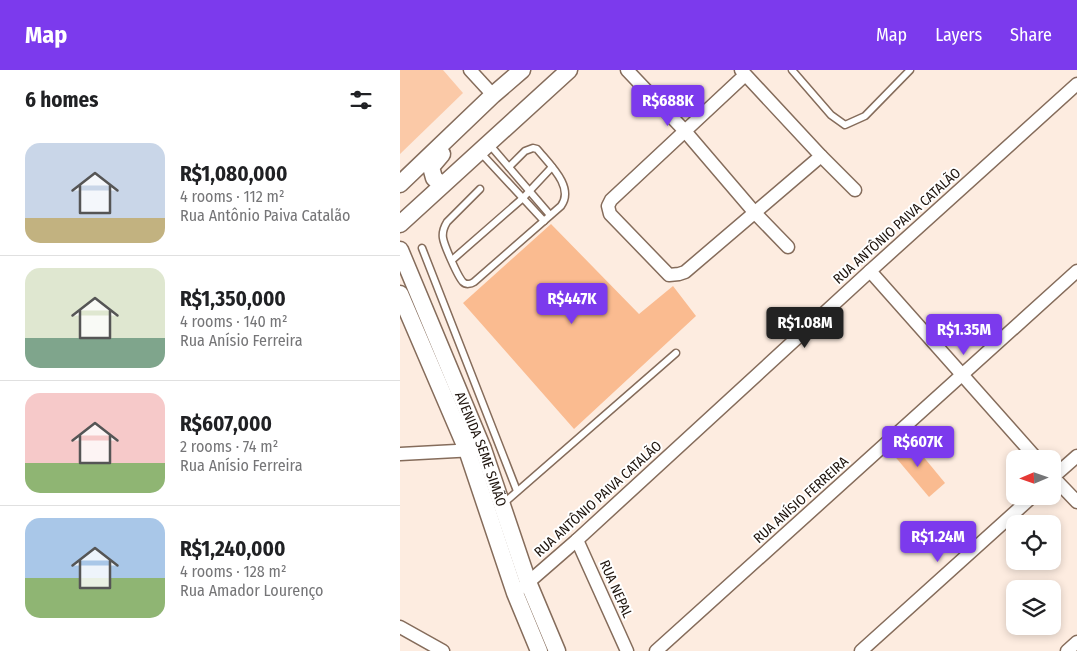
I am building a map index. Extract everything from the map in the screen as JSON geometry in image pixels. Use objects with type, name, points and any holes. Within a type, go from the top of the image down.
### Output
[{"type":"street","points":[[470,70],[493,95]]},
{"type":"street","points":[[400,184],[493,95],[522,70]]},
{"type":"street","points":[[400,224],[569,70]]},
{"type":"street","points":[[627,70],[684,130],[755,213],[788,247]]},
{"type":"street","points":[[821,156],[685,272],[678,274],[669,275],[610,214],[608,206],[611,200],[743,72],[855,190]]},
{"type":"street","name":"RUA ANTÔNIO PAIVA CATALÃO","points":[[515,593],[577,540],[1077,84]]},
{"type":"street","points":[[442,185],[434,178],[431,167],[459,135],[469,118]]},
{"type":"street","name":"AVENIDA SEME SIMÃO","points":[[400,250],[483,449],[528,582],[557,651]]},
{"type":"street","points":[[870,271],[1029,450]]},
{"type":"street","name":"RUA ANÍSIO FERREIRA","points":[[656,651],[1077,271]]},
{"type":"street","name":"AVENIDA SEME SIMÃO","points":[[400,294],[405,316],[467,450],[515,593],[539,651]]},
{"type":"street","points":[[405,316],[427,315]]},
{"type":"street","points":[[400,454],[483,449]]},
{"type":"street","points":[[1061,470],[1077,456]]},
{"type":"street","points":[[1061,485],[1077,502]]},
{"type":"street","points":[[861,651],[1023,505]]},
{"type":"street","name":"RUA NEPAL","points":[[577,540],[627,651]]},
{"type":"street","points":[[400,627],[443,651]]},
{"type":"street","points":[[1067,651],[1077,642]]},
{"type":"lane","points":[[792,70],[831,115],[845,125],[865,116],[906,71]]},
{"type":"lane","points":[[484,147],[510,167],[550,215]]},
{"type":"lane","points":[[484,147],[523,198],[544,221]]},
{"type":"lane","points":[[480,189],[443,228],[443,239],[463,282],[471,284],[561,206],[566,196],[566,191],[552,167],[533,148],[525,152],[510,167]]},
{"type":"lane","points":[[452,260],[523,198],[552,167]]},
{"type":"lane","points":[[422,248],[517,492]]},
{"type":"lane","points":[[503,504],[676,353]]},
{"type":"shaded area","points":[[400,70],[443,70],[463,93],[400,154]]},
{"type":"building","points":[[551,224],[639,314],[673,286],[696,316],[574,429],[463,303]]},
{"type":"building","points":[[908,438],[945,483],[929,497],[892,453]]}]
